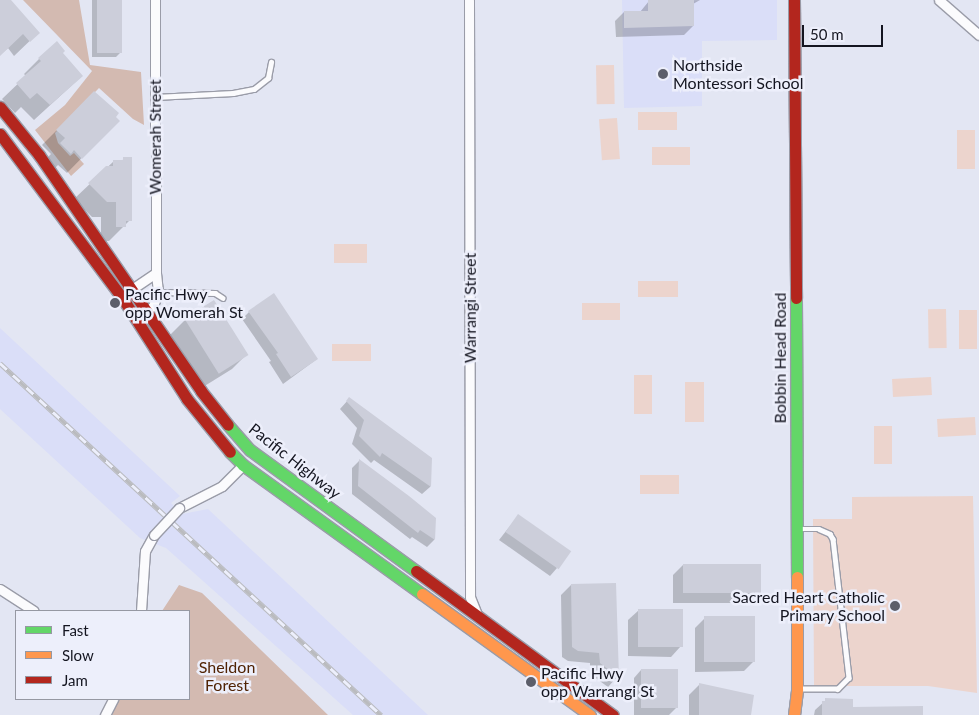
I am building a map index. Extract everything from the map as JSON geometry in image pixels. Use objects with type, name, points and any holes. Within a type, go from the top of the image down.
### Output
[{"type":"main road","name":"Bobbin Head Road","points":[[794,0],[797,529],[796,689],[794,715]]},
{"type":"main road","name":"Pacific Highway","points":[[0,107],[39,155],[211,404],[250,450],[613,715]]},
{"type":"main road","name":"Pacific Highway","points":[[0,134],[125,302],[187,399],[213,434],[243,465],[590,715]]},
{"type":"street","name":"Womerah Street","points":[[155,0],[156,274],[158,292]]},
{"type":"street","name":"Warrangi Street","points":[[469,0],[470,597],[477,614]]},
{"type":"street","points":[[939,0],[979,35]]},
{"type":"street","points":[[132,289],[156,274]]},
{"type":"street","points":[[147,311],[153,306],[158,292]]},
{"type":"street","points":[[141,610],[145,551],[154,535],[179,508],[222,486],[243,465]]},
{"type":"street","points":[[0,589],[32,610]]},
{"type":"street","points":[[105,715],[112,700]]},
{"type":"lane","points":[[155,97],[232,94],[254,89],[268,78],[271,62]]},
{"type":"lane","points":[[158,292],[215,293],[223,298]]},
{"type":"lane","points":[[796,689],[838,689],[849,678],[833,539],[830,534],[819,529],[797,529]]},
{"type":"shaded area","name":"Northside Montessori School","points":[[622,0],[777,0],[777,40],[702,41],[702,106],[624,108]]},
{"type":"shaded area","points":[[596,65],[614,65],[615,104],[597,104]]},
{"type":"shaded area","points":[[638,112],[677,112],[677,130],[638,130]]},
{"type":"shaded area","points":[[617,118],[620,159],[602,160],[599,119]]},
{"type":"shaded area","points":[[957,130],[975,130],[975,169],[957,169]]},
{"type":"shaded area","points":[[652,147],[690,147],[690,165],[652,165]]},
{"type":"shaded area","points":[[334,244],[367,244],[367,263],[334,263]]},
{"type":"shaded area","points":[[638,281],[678,281],[678,297],[638,297]]},
{"type":"shaded area","points":[[582,303],[620,303],[620,320],[582,320]]},
{"type":"shaded area","points":[[928,309],[946,309],[947,348],[929,348]]},
{"type":"shaded area","points":[[959,310],[977,310],[977,349],[959,349]]},
{"type":"shaded area","points":[[0,328],[180,496],[171,503],[182,514],[208,509],[428,715],[353,715],[166,548],[140,538],[0,409]]},
{"type":"shaded area","points":[[332,344],[371,344],[371,361],[332,361]]},
{"type":"shaded area","points":[[634,375],[652,375],[652,414],[634,414]]},
{"type":"shaded area","points":[[931,377],[932,395],[893,397],[892,379]]},
{"type":"shaded area","points":[[685,382],[704,382],[704,422],[685,422]]},
{"type":"shaded area","points":[[975,417],[976,435],[938,437],[937,419]]},
{"type":"shaded area","points":[[874,426],[892,426],[892,464],[874,464]]},
{"type":"shaded area","points":[[640,475],[679,475],[679,494],[640,494]]},
{"type":"shaded area","name":"Sacred Heart Catholic Primary School","points":[[973,496],[977,693],[928,686],[814,686],[813,519],[852,519],[852,497]]},
{"type":"green space","points":[[23,0],[79,0],[90,65],[141,72],[144,125],[133,119],[99,88],[55,133],[58,143],[70,156],[74,153],[84,164],[71,176],[35,130],[65,105],[92,71]]},
{"type":"green space","name":"Sheldon Forest","points":[[179,585],[202,593],[328,715],[112,715],[119,700],[190,700],[190,610],[163,610]]},
{"type":"building","points":[[0,0],[11,0],[40,33],[30,42],[23,34],[0,56]]},
{"type":"building","points":[[97,0],[122,0],[122,53],[97,53]]},
{"type":"building","points":[[648,0],[694,0],[694,26],[624,28],[624,11],[648,11]]},
{"type":"building","points":[[57,41],[65,51],[63,53],[83,76],[50,105],[37,93],[30,99],[16,83],[41,61],[38,58]]},
{"type":"building","points":[[94,91],[119,113],[116,117],[120,121],[82,159],[74,150],[71,154],[60,143],[65,138],[56,130]]},
{"type":"building","points":[[123,157],[132,157],[132,221],[126,221],[126,227],[116,227],[116,202],[107,202],[88,183],[106,166],[113,166],[113,160],[123,160]]},
{"type":"building","points":[[274,293],[318,359],[291,377],[276,354],[278,353],[248,311]]},
{"type":"building","points":[[214,300],[248,355],[219,374],[184,319]]},
{"type":"building","points":[[349,397],[432,458],[431,487],[382,453],[380,457],[359,436],[364,420],[346,401]]},
{"type":"building","points":[[359,459],[436,518],[435,540],[420,530],[418,533],[358,486]]},
{"type":"building","points":[[518,514],[571,551],[559,569],[505,532]]},
{"type":"building","points":[[683,564],[761,564],[761,593],[683,593]]},
{"type":"building","points":[[616,583],[619,678],[600,663],[599,653],[578,651],[572,647],[571,584]]},
{"type":"building","points":[[638,609],[683,609],[683,647],[638,647]]},
{"type":"building","points":[[704,616],[755,616],[755,662],[704,662]]},
{"type":"building","points":[[641,669],[678,669],[678,708],[641,708]]},
{"type":"building","points":[[699,683],[754,695],[751,715],[699,715]]},
{"type":"building","points":[[825,698],[853,699],[853,707],[923,706],[923,715],[822,715],[822,701],[825,701]]},
{"type":"railway","points":[[0,363],[381,715]]},
{"type":"traffic: fast","points":[[796,298],[797,577]]},
{"type":"traffic: fast","points":[[228,425],[250,450],[416,571]]},
{"type":"traffic: fast","points":[[230,452],[243,465],[422,594]]},
{"type":"traffic: slow","points":[[794,715],[797,689],[797,577]]},
{"type":"traffic: slow","points":[[422,594],[590,715]]},
{"type":"traffic: jam","points":[[794,0],[796,298]]},
{"type":"traffic: jam","points":[[0,107],[39,155],[201,391],[228,425]]},
{"type":"traffic: jam","points":[[0,134],[125,302],[187,399],[230,452]]},
{"type":"traffic: jam","points":[[416,571],[613,715]]},
{"type":"place","name":"Northside Montessori School","points":[[663,74]]},
{"type":"place","name":"Pacific Hwy opp Womerah St","points":[[115,303]]},
{"type":"place","name":"Sacred Heart Catholic Primary School","points":[[895,606]]},
{"type":"place","name":"Pacific Hwy opp Warrangi St","points":[[531,682]]}]
